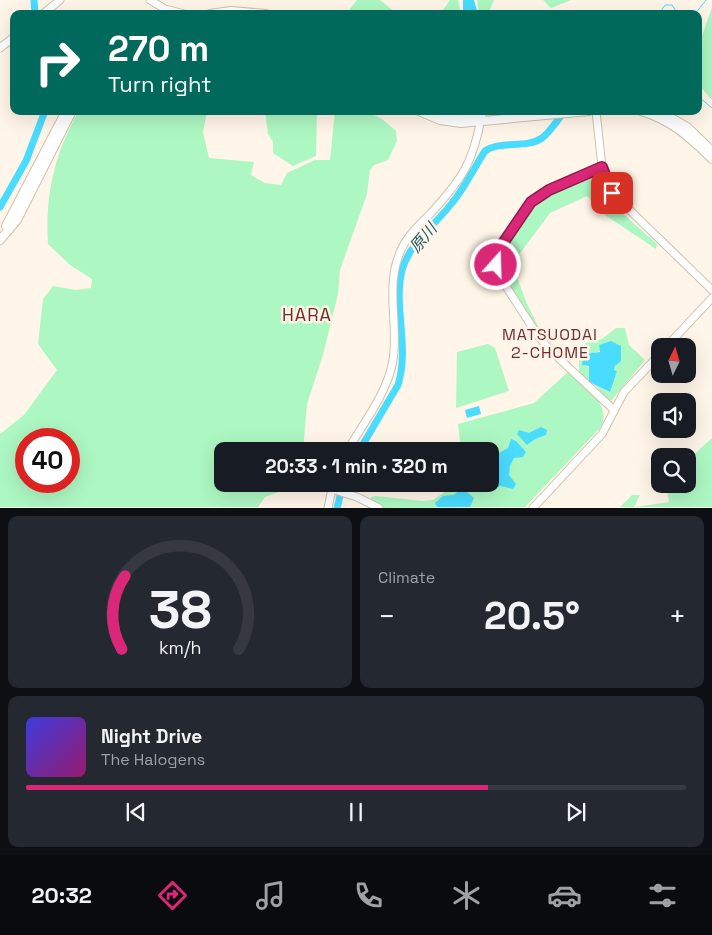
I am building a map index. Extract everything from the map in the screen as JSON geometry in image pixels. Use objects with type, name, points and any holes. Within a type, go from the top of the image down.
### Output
[{"type":"main road","points":[[0,234],[14,213],[64,115]]},
{"type":"main road","points":[[0,240],[17,220],[70,115]]},
{"type":"main road","points":[[430,115],[450,122],[557,115]]},
{"type":"main road","points":[[447,115],[481,121],[515,115]]},
{"type":"main road","points":[[653,115],[679,128],[712,159]]},
{"type":"main road","points":[[666,115],[687,127],[712,151]]},
{"type":"street","points":[[48,10],[60,0]]},
{"type":"street","points":[[150,0],[169,10]]},
{"type":"street","points":[[0,48],[10,40]]},
{"type":"street","points":[[596,115],[602,167],[608,186],[616,198],[712,290]]},
{"type":"street","points":[[352,442],[390,375],[394,343],[392,287],[399,254],[411,235],[462,177],[474,150],[481,121]]},
{"type":"street","points":[[602,167],[549,190],[531,202],[497,252],[496,265],[498,274],[538,336],[551,351],[614,410]]},
{"type":"street","points":[[674,338],[712,298]]},
{"type":"street","points":[[533,508],[602,434],[608,426],[624,392],[651,364]]},
{"type":"street","points":[[328,508],[331,492]]},
{"type":"street","points":[[344,492],[379,508]]},
{"type":"green space","points":[[357,0],[380,0],[392,10],[349,10]]},
{"type":"green space","points":[[450,0],[458,0],[460,10],[443,10]]},
{"type":"green space","points":[[477,0],[494,0],[490,10],[478,10]]},
{"type":"green space","points":[[543,0],[571,0],[551,8]]},
{"type":"green space","points":[[712,7],[712,100],[702,88],[702,36]]},
{"type":"green space","points":[[77,115],[206,115],[203,132],[209,158],[254,162],[251,175],[265,183],[281,185],[287,173],[315,160],[330,160],[335,115],[374,115],[396,131],[397,141],[388,160],[374,165],[370,170],[367,194],[340,270],[338,294],[323,355],[307,404],[304,442],[214,442],[214,492],[279,492],[265,497],[258,507],[0,507],[0,434],[24,415],[57,370],[38,344],[43,299],[53,286],[76,290],[91,288],[92,279],[70,265],[48,244],[48,209],[57,159]]},
{"type":"green space","points":[[266,115],[317,115],[316,156],[293,166],[273,153],[273,142],[268,134]]},
{"type":"green space","points":[[598,173],[602,184],[614,203],[657,244],[656,249],[602,213],[587,196],[550,213],[512,264],[527,304],[542,334],[540,335],[501,273],[499,261],[501,253],[535,207],[545,198]]},
{"type":"green space","points":[[616,328],[625,328],[629,345],[645,360],[611,401],[602,395],[597,386],[609,392],[617,371],[614,370],[617,363],[607,343],[599,346],[600,351],[588,355],[584,365],[590,368],[589,382],[579,373],[579,360],[574,358],[586,343],[602,339]]},
{"type":"green space","points":[[488,344],[495,348],[509,391],[456,408],[457,352]]},
{"type":"green space","points":[[568,372],[595,397],[603,412],[603,420],[600,428],[525,507],[382,508],[370,501],[371,497],[376,496],[422,501],[433,500],[445,492],[499,492],[499,442],[460,442],[458,424],[534,403]]},
{"type":"green space","points":[[712,438],[712,507],[634,507],[669,502],[668,493],[696,493],[696,453]]},
{"type":"green space","points":[[632,495],[640,495],[634,507],[620,507]]},
{"type":"water","points":[[463,0],[474,0],[477,10],[463,10]]},
{"type":"water","points":[[611,341],[621,346],[621,361],[615,366],[614,370],[617,371],[610,392],[589,382],[589,366],[582,365],[584,354],[600,352],[599,345]]},
{"type":"water","points":[[479,406],[481,414],[467,418],[465,410]]},
{"type":"water","points":[[541,427],[547,430],[546,435],[535,439],[527,445],[517,434],[519,430],[529,433]]},
{"type":"water","points":[[511,439],[516,441],[526,452],[523,457],[514,458],[510,466],[509,475],[516,484],[513,489],[499,487],[499,453],[508,448]]},
{"type":"water","points":[[457,492],[467,492],[474,498],[470,507],[437,507],[435,503],[443,496],[454,495]]},
{"type":"waterway","points":[[34,0],[35,10]]},
{"type":"waterway","points":[[698,10],[706,0]]},
{"type":"waterway","points":[[662,10],[665,5],[672,5],[675,10]]},
{"type":"waterway","points":[[702,100],[712,108]]},
{"type":"waterway","points":[[0,207],[26,161],[43,115]]},
{"type":"waterway","name":"原川","points":[[364,442],[398,385],[402,356],[400,284],[402,270],[411,252],[457,197],[485,151],[498,146],[536,141],[548,132],[562,115]]},
{"type":"waterway","name":"原川","points":[[337,508],[341,492]]},
{"type":"district","name":"HARA","points":[[307,314]]},
{"type":"district","name":"MATSUODAI 2-CHOME","points":[[550,343]]},
{"type":"route","points":[[496,265],[497,252],[531,202],[549,190],[602,167],[612,193]]}]
